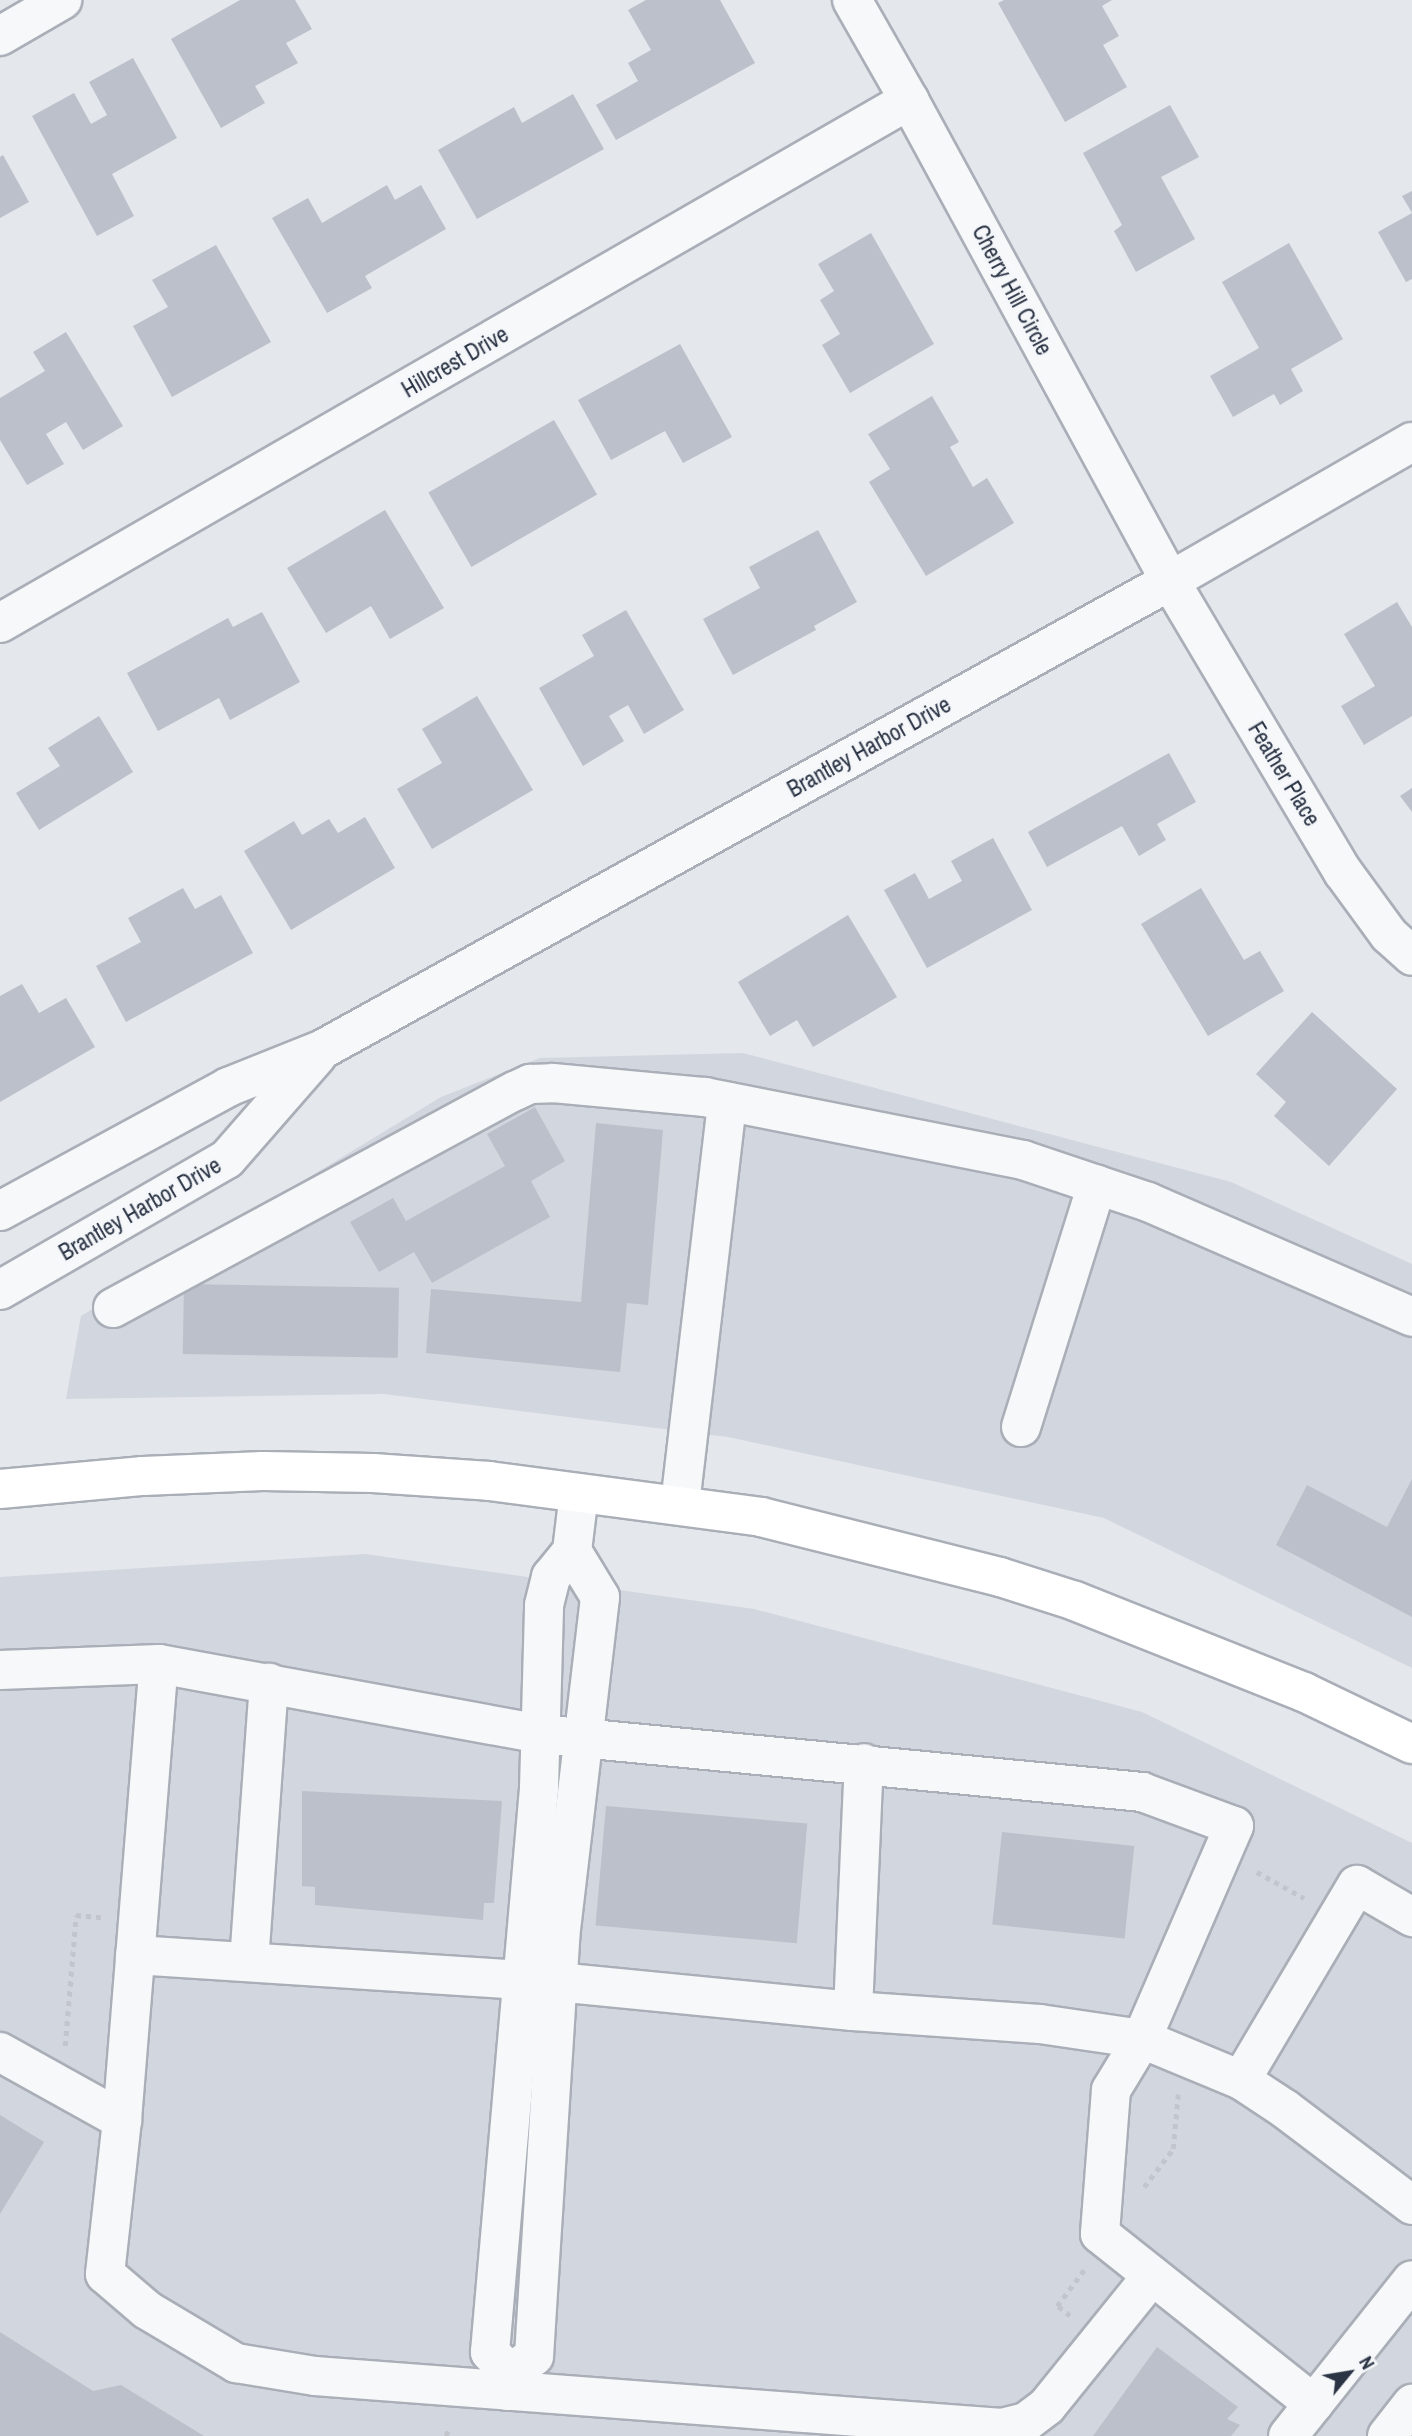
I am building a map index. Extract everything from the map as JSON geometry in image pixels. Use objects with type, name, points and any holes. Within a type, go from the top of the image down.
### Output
[{"type":"main road","points":[[0,1489],[143,1476],[263,1471],[373,1473],[489,1481],[680,1504],[761,1517],[1025,1585],[1219,1657],[1304,1692],[1412,1744]]},
{"type":"street","points":[[0,36],[62,0]]},
{"type":"street","name":"Cherry Hill Circle","points":[[852,0],[1170,581]]},
{"type":"street","name":"Hillcrest Drive","points":[[0,623],[909,100]]},
{"type":"street","name":"Brantley Harbor Drive","points":[[0,1212],[228,1087],[323,1049],[1170,581],[1412,442]]},
{"type":"street","name":"Feather Place","points":[[1170,581],[1343,872],[1389,935],[1412,956]]},
{"type":"street","name":"Brantley Harbor Drive","points":[[0,1290],[227,1159],[323,1049]]},
{"type":"street","points":[[113,1308],[530,1084],[552,1083],[727,1102],[1023,1160],[1148,1202],[1412,1317]]},
{"type":"street","points":[[680,1504],[727,1102]]},
{"type":"street","points":[[1021,1427],[1097,1185]]},
{"type":"street","points":[[541,1981],[539,1734],[544,1605],[551,1577],[572,1551],[579,1493]]},
{"type":"street","points":[[509,2382],[490,2353],[541,1981],[584,1738],[600,1597],[572,1551]]},
{"type":"street","points":[[159,1664],[122,2120],[105,2274],[147,2310],[236,2363],[315,2376],[509,2382],[902,2428],[1002,2428],[1026,2422],[1047,2406],[1152,2276]]},
{"type":"street","points":[[0,1670],[159,1664],[539,1734],[864,1763],[1142,1792],[1234,1826],[1142,2039],[1111,2090],[1100,2234],[1314,2404]]},
{"type":"street","points":[[249,1962],[269,1683]]},
{"type":"street","points":[[853,2011],[864,1763]]},
{"type":"street","points":[[1241,2080],[1357,1885],[1412,1917]]},
{"type":"street","points":[[135,1955],[541,1981],[853,2011],[1040,2024],[1142,2039],[1241,2080],[1286,2109],[1412,2204]]},
{"type":"street","points":[[0,2052],[122,2120]]},
{"type":"street","points":[[1289,2436],[1412,2280]]},
{"type":"street","points":[[1387,2436],[1412,2404]]},
{"type":"path","points":[[1255,1871],[1313,1904]]},
{"type":"path","points":[[65,2051],[76,1915],[104,1917]]},
{"type":"path","points":[[1142,2190],[1173,2149],[1178,2093],[1183,2083]]},
{"type":"path","points":[[1075,2320],[1057,2306],[1086,2268],[1092,2273]]},
{"type":"shaded area","points":[[743,1053],[1231,1182],[1412,1264],[1412,1668],[1104,1518],[728,1437],[384,1394],[66,1399],[81,1316],[441,1097],[540,1058]]},
{"type":"shaded area","points":[[365,1554],[754,1609],[1142,1712],[1412,1843],[1412,2436],[0,2436],[0,1577]]},
{"type":"building","points":[[240,0],[295,0],[312,29],[286,43],[298,63],[255,86],[265,103],[221,128],[171,39]]},
{"type":"building","points":[[646,0],[720,0],[755,63],[616,140],[596,105],[638,81],[628,63],[651,50],[628,10]]},
{"type":"building","points":[[1004,0],[1112,0],[1102,6],[1119,36],[1103,45],[1127,87],[1065,122],[998,3]]},
{"type":"building","points":[[133,58],[177,138],[112,174],[134,216],[97,236],[32,116],[74,93],[91,124],[107,115],[89,82]]},
{"type":"building","points":[[573,94],[604,149],[477,219],[438,150],[514,107],[522,123]]},
{"type":"building","points":[[1170,105],[1199,157],[1161,177],[1195,239],[1136,272],[1114,231],[1122,225],[1083,153]]},
{"type":"building","points":[[3,155],[29,202],[0,218],[0,157]]},
{"type":"building","points":[[387,185],[395,200],[421,185],[446,229],[365,276],[372,288],[327,313],[272,218],[308,198],[322,223]]},
{"type":"building","points":[[1412,191],[1412,213],[1402,196]]},
{"type":"building","points":[[1412,213],[1412,279],[1406,282],[1378,232]]},
{"type":"building","points":[[871,233],[934,344],[850,393],[822,345],[840,334],[820,300],[834,291],[818,264]]},
{"type":"building","points":[[1289,243],[1343,339],[1291,369],[1303,391],[1280,405],[1274,394],[1233,417],[1210,376],[1259,348],[1222,282]]},
{"type":"building","points":[[216,245],[271,342],[172,397],[133,326],[168,307],[152,280]]},
{"type":"building","points":[[66,332],[123,426],[83,450],[66,422],[46,434],[64,464],[27,485],[0,440],[0,398],[45,371],[33,352]]},
{"type":"building","points":[[680,344],[732,437],[683,463],[665,431],[611,460],[578,400]]},
{"type":"building","points":[[932,396],[959,442],[950,447],[973,487],[987,478],[1014,523],[926,576],[869,482],[890,469],[868,434]]},
{"type":"building","points":[[554,420],[597,494],[471,567],[428,492]]},
{"type":"building","points":[[385,510],[444,608],[390,639],[371,606],[326,633],[287,568]]},
{"type":"building","points":[[818,530],[857,602],[814,626],[816,630],[733,675],[703,619],[760,588],[749,567]]},
{"type":"building","points":[[1397,602],[1412,627],[1412,716],[1364,745],[1341,706],[1375,686],[1344,634]]},
{"type":"building","points":[[626,610],[684,710],[644,734],[628,705],[609,716],[624,741],[583,766],[539,688],[594,656],[582,635]]},
{"type":"building","points":[[262,612],[300,682],[230,720],[219,698],[158,731],[127,673],[228,618],[233,627]]},
{"type":"building","points":[[477,696],[533,790],[432,849],[397,789],[442,763],[422,729]]},
{"type":"building","points":[[99,716],[133,772],[39,830],[16,793],[60,766],[48,748]]},
{"type":"building","points":[[1169,753],[1196,802],[1157,824],[1166,840],[1139,856],[1122,826],[1047,867],[1028,832]]},
{"type":"building","points":[[1412,788],[1412,812],[1400,796]]},
{"type":"building","points":[[365,817],[395,868],[291,930],[244,851],[294,821],[302,835],[329,819],[338,833]]},
{"type":"building","points":[[993,838],[1032,910],[927,968],[884,890],[915,873],[929,899],[962,881],[951,861]]},
{"type":"building","points":[[183,888],[195,909],[221,895],[253,953],[126,1022],[96,966],[141,942],[128,918]]},
{"type":"building","points":[[1201,888],[1244,960],[1260,951],[1284,991],[1208,1036],[1141,924]]},
{"type":"building","points":[[848,915],[897,997],[813,1047],[797,1020],[770,1036],[738,982]]},
{"type":"building","points":[[22,984],[39,1013],[66,998],[95,1047],[0,1102],[0,996]]},
{"type":"building","points":[[1312,1012],[1397,1089],[1329,1166],[1274,1116],[1286,1102],[1256,1074]]},
{"type":"building","points":[[535,1107],[565,1161],[531,1181],[550,1217],[432,1283],[414,1252],[379,1272],[350,1222],[393,1198],[406,1221],[505,1166],[487,1134]]},
{"type":"building","points":[[596,1123],[663,1130],[648,1305],[627,1303],[620,1372],[426,1353],[431,1289],[581,1302]]},
{"type":"building","points":[[184,1284],[399,1288],[398,1358],[183,1354]]},
{"type":"building","points":[[1412,1479],[1412,1617],[1276,1545],[1307,1485],[1387,1527]]},
{"type":"building","points":[[302,1791],[502,1801],[494,1903],[484,1903],[483,1920],[315,1905],[315,1887],[302,1886]]},
{"type":"building","points":[[606,1806],[807,1824],[797,1943],[596,1926]]},
{"type":"building","points":[[1002,1832],[1134,1846],[1125,1938],[992,1924]]},
{"type":"building","points":[[0,2115],[44,2142],[0,2214]]},
{"type":"building","points":[[0,2332],[93,2391],[121,2385],[204,2436],[0,2436]]},
{"type":"building","points":[[1157,2347],[1238,2407],[1227,2419],[1240,2425],[1231,2436],[1093,2436]]}]
